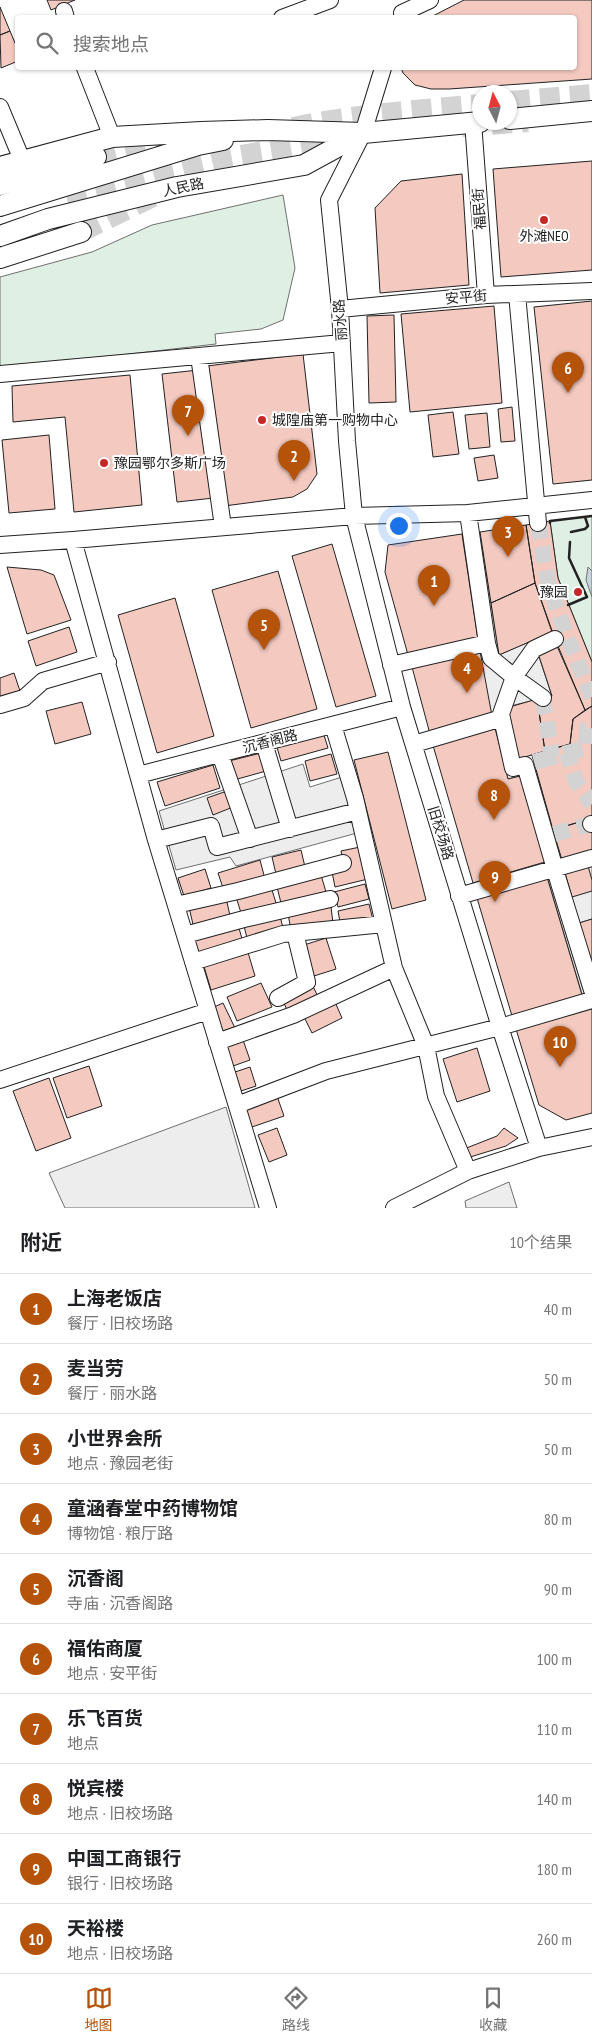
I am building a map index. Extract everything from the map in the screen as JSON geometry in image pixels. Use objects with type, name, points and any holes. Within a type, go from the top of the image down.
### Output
[{"type":"main road","points":[[517,118],[592,111]]},
{"type":"main road","name":"人民路","points":[[0,167],[112,137],[268,130],[363,133],[472,122]]},
{"type":"main road","name":"人民路","points":[[0,206],[198,145],[268,130]]},
{"type":"main road","name":"人民路","points":[[0,236],[48,220],[177,187],[304,164],[363,133]]},
{"type":"main road","points":[[0,185],[96,157]]},
{"type":"main road","points":[[0,258],[81,232]]},
{"type":"street","points":[[290,15],[330,0]]},
{"type":"street","points":[[401,10],[430,0]]},
{"type":"street","points":[[85,70],[112,137]]},
{"type":"street","name":"丽水路","points":[[354,516],[347,441],[340,309],[329,200],[363,133],[382,70]]},
{"type":"street","points":[[0,107],[22,160]]},
{"type":"street","name":"福民街","points":[[476,130],[486,295]]},
{"type":"street","name":"安平街","points":[[340,309],[486,295],[592,291]]},
{"type":"street","points":[[517,294],[538,523]]},
{"type":"street","points":[[0,374],[342,343]]},
{"type":"street","points":[[199,356],[223,527]]},
{"type":"street","points":[[0,544],[73,540],[354,516],[468,513],[592,500]]},
{"type":"street","points":[[468,513],[487,643],[491,658],[543,698]]},
{"type":"street","name":"旧校场路","points":[[354,516],[402,707],[459,896],[539,1148]]},
{"type":"street","points":[[73,540],[156,840],[268,1208]]},
{"type":"street","points":[[554,639],[534,649],[514,677],[501,714],[524,765],[550,836],[555,868],[592,990]]},
{"type":"street","points":[[391,666],[487,643]]},
{"type":"street","points":[[0,705],[24,698],[44,681],[108,662]]},
{"type":"street","name":"沉香阁路","points":[[138,775],[402,707]]},
{"type":"street","points":[[414,744],[502,718]]},
{"type":"street","points":[[333,725],[358,811],[394,968],[426,1046],[436,1096],[468,1171]]},
{"type":"street","points":[[264,743],[290,829]]},
{"type":"street","points":[[220,754],[250,839]]},
{"type":"street","points":[[156,840],[211,826],[217,848],[358,811]]},
{"type":"street","points":[[459,896],[592,858]]},
{"type":"street","points":[[176,905],[238,891],[343,863]]},
{"type":"street","points":[[185,935],[330,899]]},
{"type":"street","points":[[193,962],[283,934],[384,924]]},
{"type":"street","points":[[278,998],[307,982],[295,932]]},
{"type":"street","points":[[217,1042],[293,1015],[394,968]]},
{"type":"street","points":[[237,1106],[326,1071],[500,1027],[592,1000]]},
{"type":"street","points":[[0,1080],[208,1011]]},
{"type":"street","points":[[394,1208],[468,1171],[539,1148],[592,1137]]},
{"type":"green space","points":[[283,195],[295,268],[283,320],[261,329],[215,334],[216,344],[0,369],[0,277],[92,252],[152,225]]},
{"type":"green space","name":"豫园","points":[[592,516],[592,662],[558,578],[550,521]]},
{"type":"shaded area","points":[[480,532],[499,655],[552,632],[538,654],[552,696],[506,707],[532,755],[562,860],[592,851],[592,919],[579,923],[592,1007],[582,994],[547,877],[477,898],[473,883],[520,776],[508,779],[494,724],[432,742],[481,662],[462,534]]},
{"type":"shaded area","points":[[588,567],[592,571],[592,597],[586,580]]},
{"type":"shaded area","points":[[303,764],[310,787],[342,777],[357,833],[236,866],[230,857],[176,870],[159,811]]},
{"type":"shaded area","points":[[226,1107],[255,1208],[65,1208],[49,1173]]},
{"type":"shaded area","points":[[509,1182],[517,1208],[466,1208],[465,1201]]},
{"type":"building","points":[[47,0],[75,0],[51,10]]},
{"type":"building","points":[[464,0],[592,0],[592,79],[431,89],[415,85],[402,70],[577,70],[577,15],[435,15]]},
{"type":"building","points":[[0,7],[10,31],[0,35]]},
{"type":"building","points":[[10,31],[15,43],[15,62],[1,68],[0,35]]},
{"type":"building","name":"外滩NEO","points":[[592,161],[592,270],[501,277],[493,169]]},
{"type":"building","points":[[462,174],[469,285],[380,293],[375,208],[401,181]]},
{"type":"building","points":[[592,301],[592,480],[553,484],[534,307]]},
{"type":"building","points":[[494,306],[502,403],[410,412],[401,314]]},
{"type":"building","points":[[394,315],[396,402],[369,403],[367,316]]},
{"type":"building","name":"城隍庙第一购物中心","points":[[303,354],[317,474],[307,489],[293,497],[224,506],[207,366]]},
{"type":"building","points":[[198,370],[214,498],[177,502],[162,374]]},
{"type":"building","name":"豫园鄂尔多斯广场","points":[[130,375],[142,505],[74,512],[65,417],[13,422],[12,386]]},
{"type":"building","points":[[512,407],[515,441],[501,442],[498,409]]},
{"type":"building","points":[[453,412],[459,454],[433,457],[428,415]]},
{"type":"building","points":[[487,413],[490,447],[469,449],[465,415]]},
{"type":"building","points":[[49,435],[55,509],[9,513],[2,440]]},
{"type":"building","points":[[494,455],[498,478],[478,481],[474,458]]},
{"type":"building","points":[[550,521],[558,578],[592,662],[592,706],[585,710],[555,639],[535,583],[526,525]]},
{"type":"building","points":[[526,525],[535,583],[491,603],[480,532]]},
{"type":"building","points":[[462,534],[478,640],[408,655],[385,572],[388,545]]},
{"type":"building","points":[[332,544],[376,696],[336,707],[292,556]]},
{"type":"building","points":[[7,567],[41,570],[54,575],[71,620],[27,634]]},
{"type":"building","points":[[278,571],[317,709],[251,728],[212,590]]},
{"type":"building","points":[[535,583],[552,632],[499,655],[491,603]]},
{"type":"building","points":[[175,598],[214,736],[157,753],[118,615]]},
{"type":"building","points":[[69,627],[77,652],[36,666],[28,641]]},
{"type":"building","points":[[557,646],[585,710],[573,719],[570,744],[545,751],[537,699],[552,696],[538,653]]},
{"type":"building","points":[[480,651],[492,716],[430,734],[412,667]]},
{"type":"building","points":[[14,673],[20,691],[0,697],[0,678]]},
{"type":"building","points":[[537,699],[545,751],[518,759],[506,708]]},
{"type":"building","points":[[82,702],[91,734],[55,744],[46,711]]},
{"type":"building","points":[[592,706],[592,818],[553,830],[532,755],[570,744],[573,719]]},
{"type":"building","points":[[494,724],[508,779],[520,776],[545,862],[473,883],[432,742]]},
{"type":"building","points":[[323,732],[328,748],[281,761],[276,744]]},
{"type":"building","points":[[388,752],[426,900],[392,909],[354,760]]},
{"type":"building","points":[[261,753],[266,771],[234,780],[229,761]]},
{"type":"building","points":[[331,754],[337,774],[310,781],[305,761]]},
{"type":"building","points":[[213,765],[220,788],[165,806],[157,782]]},
{"type":"building","points":[[227,791],[233,807],[213,815],[207,798]]},
{"type":"building","points":[[589,819],[592,829],[592,851],[562,860],[553,830]]},
{"type":"building","points":[[360,847],[368,879],[335,887],[332,872],[345,869],[341,851]]},
{"type":"building","points":[[301,850],[305,867],[276,874],[272,857]]},
{"type":"building","points":[[260,860],[265,879],[224,891],[218,873]]},
{"type":"building","points":[[588,866],[592,880],[592,891],[572,897],[565,873]]},
{"type":"building","points":[[205,869],[211,888],[184,896],[178,878]]},
{"type":"building","points":[[321,875],[326,892],[281,903],[277,887]]},
{"type":"building","points":[[547,877],[582,995],[512,1016],[477,898]]},
{"type":"building","points":[[365,884],[369,899],[338,907],[334,892]]},
{"type":"building","points":[[271,887],[277,906],[242,916],[236,897]]},
{"type":"building","points":[[226,898],[231,920],[194,929],[189,907]]},
{"type":"building","points":[[369,904],[373,920],[340,922],[338,911]]},
{"type":"building","points":[[331,907],[333,923],[291,930],[288,914]]},
{"type":"building","points":[[280,916],[283,928],[247,938],[244,926]]},
{"type":"building","points":[[592,919],[592,966],[579,923]]},
{"type":"building","points":[[238,925],[243,942],[199,955],[194,938]]},
{"type":"building","points":[[326,938],[336,969],[314,976],[304,945]]},
{"type":"building","points":[[247,949],[255,976],[211,990],[203,963]]},
{"type":"building","points":[[261,983],[272,1007],[237,1021],[227,997]]},
{"type":"building","points":[[312,984],[318,997],[288,1012],[282,999]]},
{"type":"building","points":[[335,1002],[342,1018],[312,1033],[304,1017]]},
{"type":"building","points":[[223,1003],[235,1028],[224,1033],[212,1008]]},
{"type":"building","points":[[592,1007],[592,1113],[566,1120],[539,1105],[516,1029]]},
{"type":"building","points":[[242,1037],[250,1060],[233,1066],[225,1043]]},
{"type":"building","points":[[477,1048],[490,1091],[457,1102],[443,1059]]},
{"type":"building","points":[[89,1066],[102,1106],[67,1118],[53,1078]]},
{"type":"building","points":[[250,1067],[256,1086],[241,1091],[235,1072]]},
{"type":"building","points":[[49,1078],[71,1138],[36,1151],[13,1091]]},
{"type":"building","points":[[277,1096],[284,1116],[252,1127],[245,1107]]},
{"type":"building","points":[[277,1128],[287,1155],[269,1162],[258,1135]]},
{"type":"building","points":[[504,1128],[518,1138],[506,1146],[467,1158],[464,1149],[497,1136]]},
{"type":"tunnel","points":[[517,100],[592,94]]},
{"type":"tunnel","points":[[293,127],[409,110],[472,105]]},
{"type":"tunnel","points":[[462,127],[528,122]]},
{"type":"tunnel","points":[[66,195],[223,158],[338,139]]},
{"type":"tunnel","points":[[96,157],[174,140]]},
{"type":"tunnel","points":[[81,232],[153,197]]},
{"type":"tunnel","points":[[538,523],[548,582],[566,634],[592,697]]},
{"type":"tunnel","points":[[543,698],[552,757],[567,753],[576,781],[592,804]]},
{"type":"tunnel","points":[[567,753],[586,748],[587,728],[592,725]]},
{"type":"tunnel","points":[[534,762],[552,757]]},
{"type":"tunnel","points":[[554,834],[591,824]]},
{"type":"wall","points":[[550,523],[550,521],[592,516]]},
{"type":"wall","points":[[571,532],[585,529],[588,526],[585,517]]},
{"type":"wall","points":[[568,605],[587,597],[569,558],[570,542]]},
{"type":"place","name":"外滩NEO","points":[[544,220]]},
{"type":"place","name":"福佑商厦","points":[[568,393]]},
{"type":"place","name":"城隍庙第一购物中心","points":[[262,420]]},
{"type":"place","name":"乐飞百货","points":[[188,436]]},
{"type":"place","name":"豫园鄂尔多斯广场","points":[[104,463]]},
{"type":"place","name":"麦当劳","points":[[294,481]]},
{"type":"place","name":"小世界会所","points":[[508,557]]},
{"type":"place","name":"豫园","points":[[578,592]]},
{"type":"place","name":"上海老饭店","points":[[434,606]]},
{"type":"place","name":"沉香阁","points":[[264,650]]},
{"type":"place","name":"童涵春堂中药博物馆","points":[[467,693]]},
{"type":"place","name":"悦宾楼","points":[[494,820]]},
{"type":"place","name":"中国工商银行","points":[[495,902]]},
{"type":"place","name":"天裕楼","points":[[560,1067]]}]
